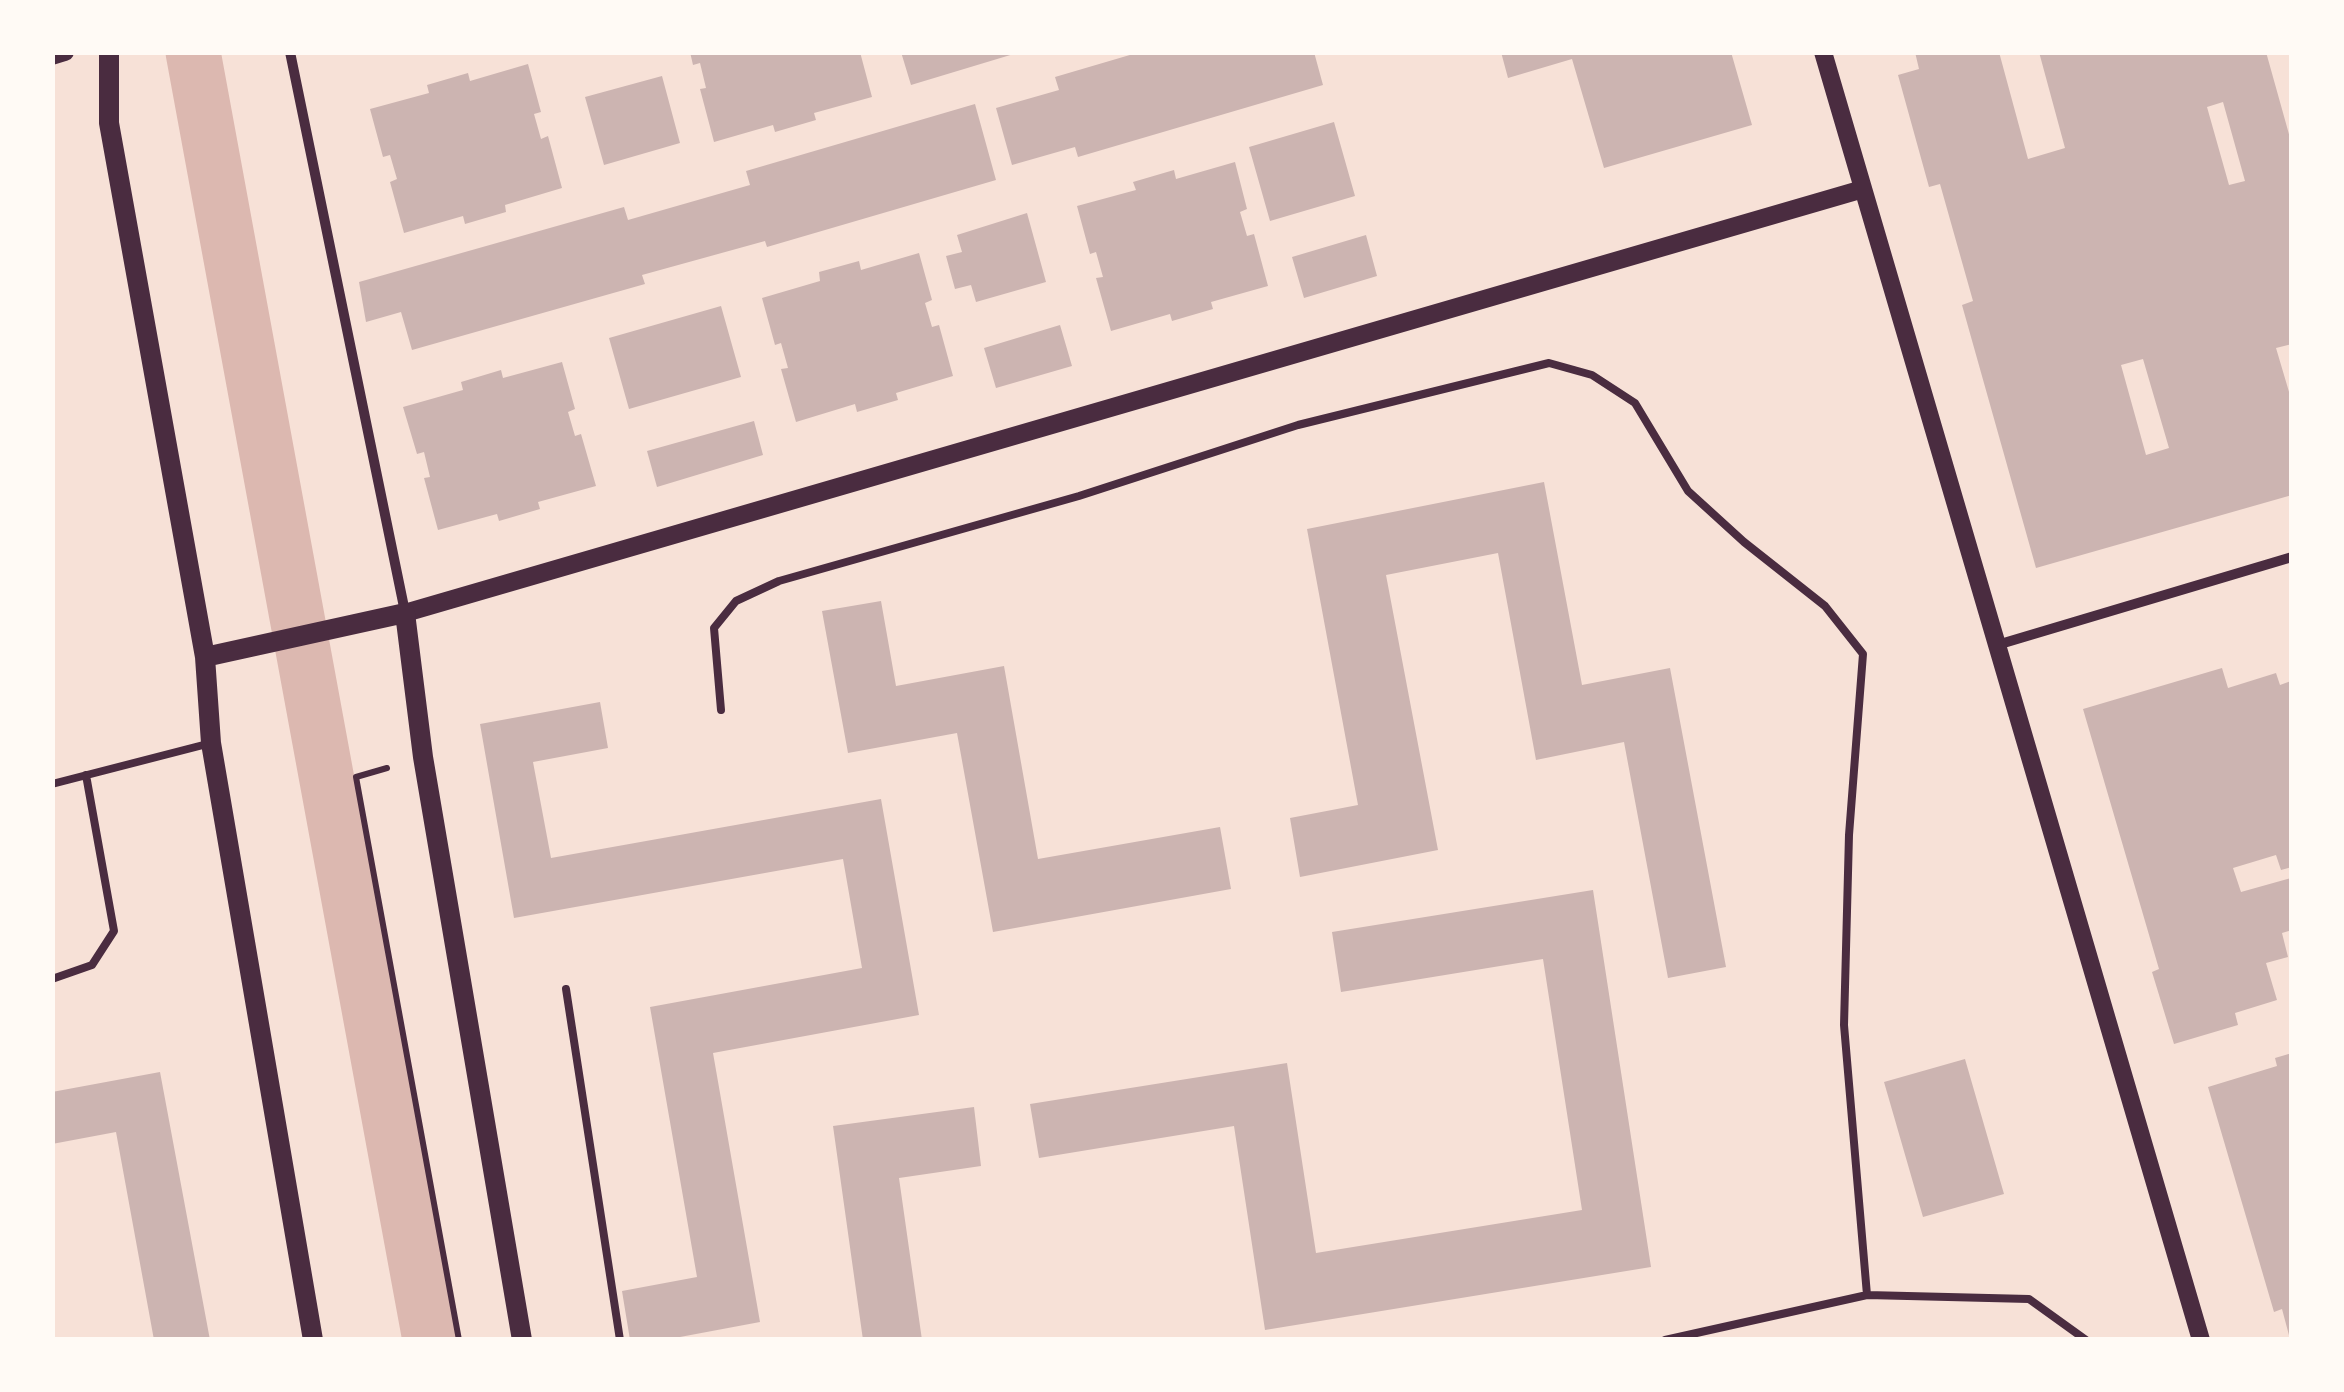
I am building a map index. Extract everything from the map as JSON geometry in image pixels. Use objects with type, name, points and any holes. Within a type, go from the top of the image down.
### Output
[{"type":"main road","points":[[109,52],[109,123],[205,657],[211,743],[313,1340]]},
{"type":"main road","points":[[205,657],[405,613],[423,758],[522,1340]]},
{"type":"street","points":[[52,56],[65,52]]},
{"type":"street","points":[[1823,52],[2201,1340]]},
{"type":"street","points":[[294,54],[405,613],[1864,189]]},
{"type":"street","points":[[1997,645],[2292,557]]},
{"type":"lane","points":[[721,710],[714,628],[736,600],[779,581],[1079,496],[1298,424],[1550,363],[1592,374],[1635,403],[1688,491],[1744,542],[1825,606],[1863,654],[1849,835],[1844,1026],[1867,1295]]},
{"type":"lane","points":[[52,784],[211,743]]},
{"type":"lane","points":[[52,979],[92,965],[114,930],[86,775]]},
{"type":"lane","points":[[566,988],[620,1340]]},
{"type":"lane","points":[[1665,1340],[1867,1295],[2029,1299],[2086,1340]]},
{"type":"path","points":[[423,758],[356,777],[459,1340]]},
{"type":"building","points":[[690,52],[860,52],[872,97],[814,113],[816,120],[775,132],[773,125],[714,142],[700,89],[706,88],[700,63],[693,65]]},
{"type":"building","points":[[901,52],[1017,52],[1017,53],[911,85]]},
{"type":"building","points":[[1140,52],[1314,52],[1323,85],[1078,157],[1075,147],[1012,165],[996,108],[1059,90],[1055,77]]},
{"type":"building","points":[[1501,52],[1731,52],[1752,125],[1604,168],[1572,59],[1508,78]]},
{"type":"building","points":[[1915,52],[1999,52],[2028,159],[2065,148],[2039,52],[2266,52],[2292,145],[2292,344],[2276,348],[2292,402],[2292,495],[2036,568],[1962,305],[1973,301],[1940,184],[1929,187],[1898,75],[1919,69]],"holes":[[[2223,102],[2245,181],[2229,185],[2207,107]],[[2143,359],[2169,448],[2146,455],[2121,365]]]},
{"type":"building","points":[[528,64],[541,112],[534,114],[541,139],[548,136],[562,188],[505,205],[506,212],[465,224],[463,216],[404,233],[390,182],[397,179],[390,155],[383,157],[370,109],[429,93],[427,85],[468,73],[470,81]]},
{"type":"building","points":[[662,76],[680,143],[604,165],[585,97]]},
{"type":"building","points":[[975,104],[996,180],[767,247],[765,241],[642,275],[645,284],[412,350],[401,312],[366,322],[359,282],[624,207],[628,220],[750,185],[746,171]]},
{"type":"building","points":[[1334,122],[1355,196],[1270,221],[1249,147]]},
{"type":"building","points":[[1235,162],[1247,209],[1240,212],[1247,236],[1254,234],[1268,286],[1211,302],[1213,309],[1172,321],[1170,314],[1111,331],[1096,278],[1103,277],[1096,252],[1090,254],[1077,206],[1136,190],[1133,182],[1174,170],[1176,179]]},
{"type":"building","points":[[1027,213],[1046,282],[976,302],[971,285],[955,289],[946,256],[962,252],[957,235]]},
{"type":"building","points":[[1366,235],[1377,276],[1304,298],[1292,257]]},
{"type":"building","points":[[919,253],[932,300],[925,303],[932,327],[939,325],[953,376],[896,393],[898,400],[857,412],[855,404],[796,422],[781,369],[788,368],[781,343],[775,345],[762,298],[820,281],[819,272],[859,261],[861,270]]},
{"type":"building","points":[[721,306],[741,377],[629,409],[609,338]]},
{"type":"building","points":[[1060,325],[1072,366],[996,388],[984,348]]},
{"type":"building","points":[[562,362],[575,409],[568,412],[575,436],[581,434],[596,486],[538,502],[540,509],[499,521],[497,514],[438,530],[424,478],[430,477],[424,452],[417,454],[403,407],[463,390],[461,382],[501,370],[503,378]]},
{"type":"building","points":[[754,421],[763,455],[657,487],[647,451]]},
{"type":"building","points":[[1544,482],[1582,685],[1670,668],[1726,967],[1668,978],[1624,742],[1536,760],[1498,553],[1386,575],[1438,850],[1300,877],[1290,818],[1358,805],[1307,529]]},
{"type":"building","points":[[881,601],[896,686],[1004,666],[1038,859],[1220,827],[1231,889],[993,932],[957,733],[848,753],[822,611]]},
{"type":"building","points":[[2222,668],[2228,688],[2276,673],[2280,685],[2291,681],[2292,684],[2292,867],[2281,870],[2276,855],[2233,868],[2241,892],[2291,878],[2292,930],[2282,933],[2288,957],[2266,963],[2277,1000],[2235,1013],[2238,1025],[2174,1044],[2152,972],[2159,969],[2083,709]]},
{"type":"building","points":[[600,702],[608,748],[533,762],[551,858],[881,799],[919,1015],[713,1053],[760,1322],[664,1340],[630,1340],[622,1291],[697,1277],[650,1007],[862,968],[843,859],[514,918],[480,724]]},
{"type":"building","points":[[1593,890],[1651,1267],[1265,1330],[1234,1126],[1039,1158],[1030,1104],[1287,1063],[1316,1253],[1582,1210],[1543,959],[1341,992],[1332,932]]},
{"type":"building","points":[[2292,1053],[2290,1339],[2282,1309],[2274,1312],[2208,1087],[2277,1066],[2275,1058]]},
{"type":"building","points":[[1965,1059],[2004,1194],[1923,1217],[1884,1082]]},
{"type":"building","points":[[160,1072],[210,1340],[154,1340],[116,1132],[52,1144],[52,1092]]},
{"type":"building","points":[[974,1107],[981,1166],[899,1178],[922,1340],[863,1340],[833,1126]]},
{"type":"waterway","points":[[193,52],[430,1340]]}]
